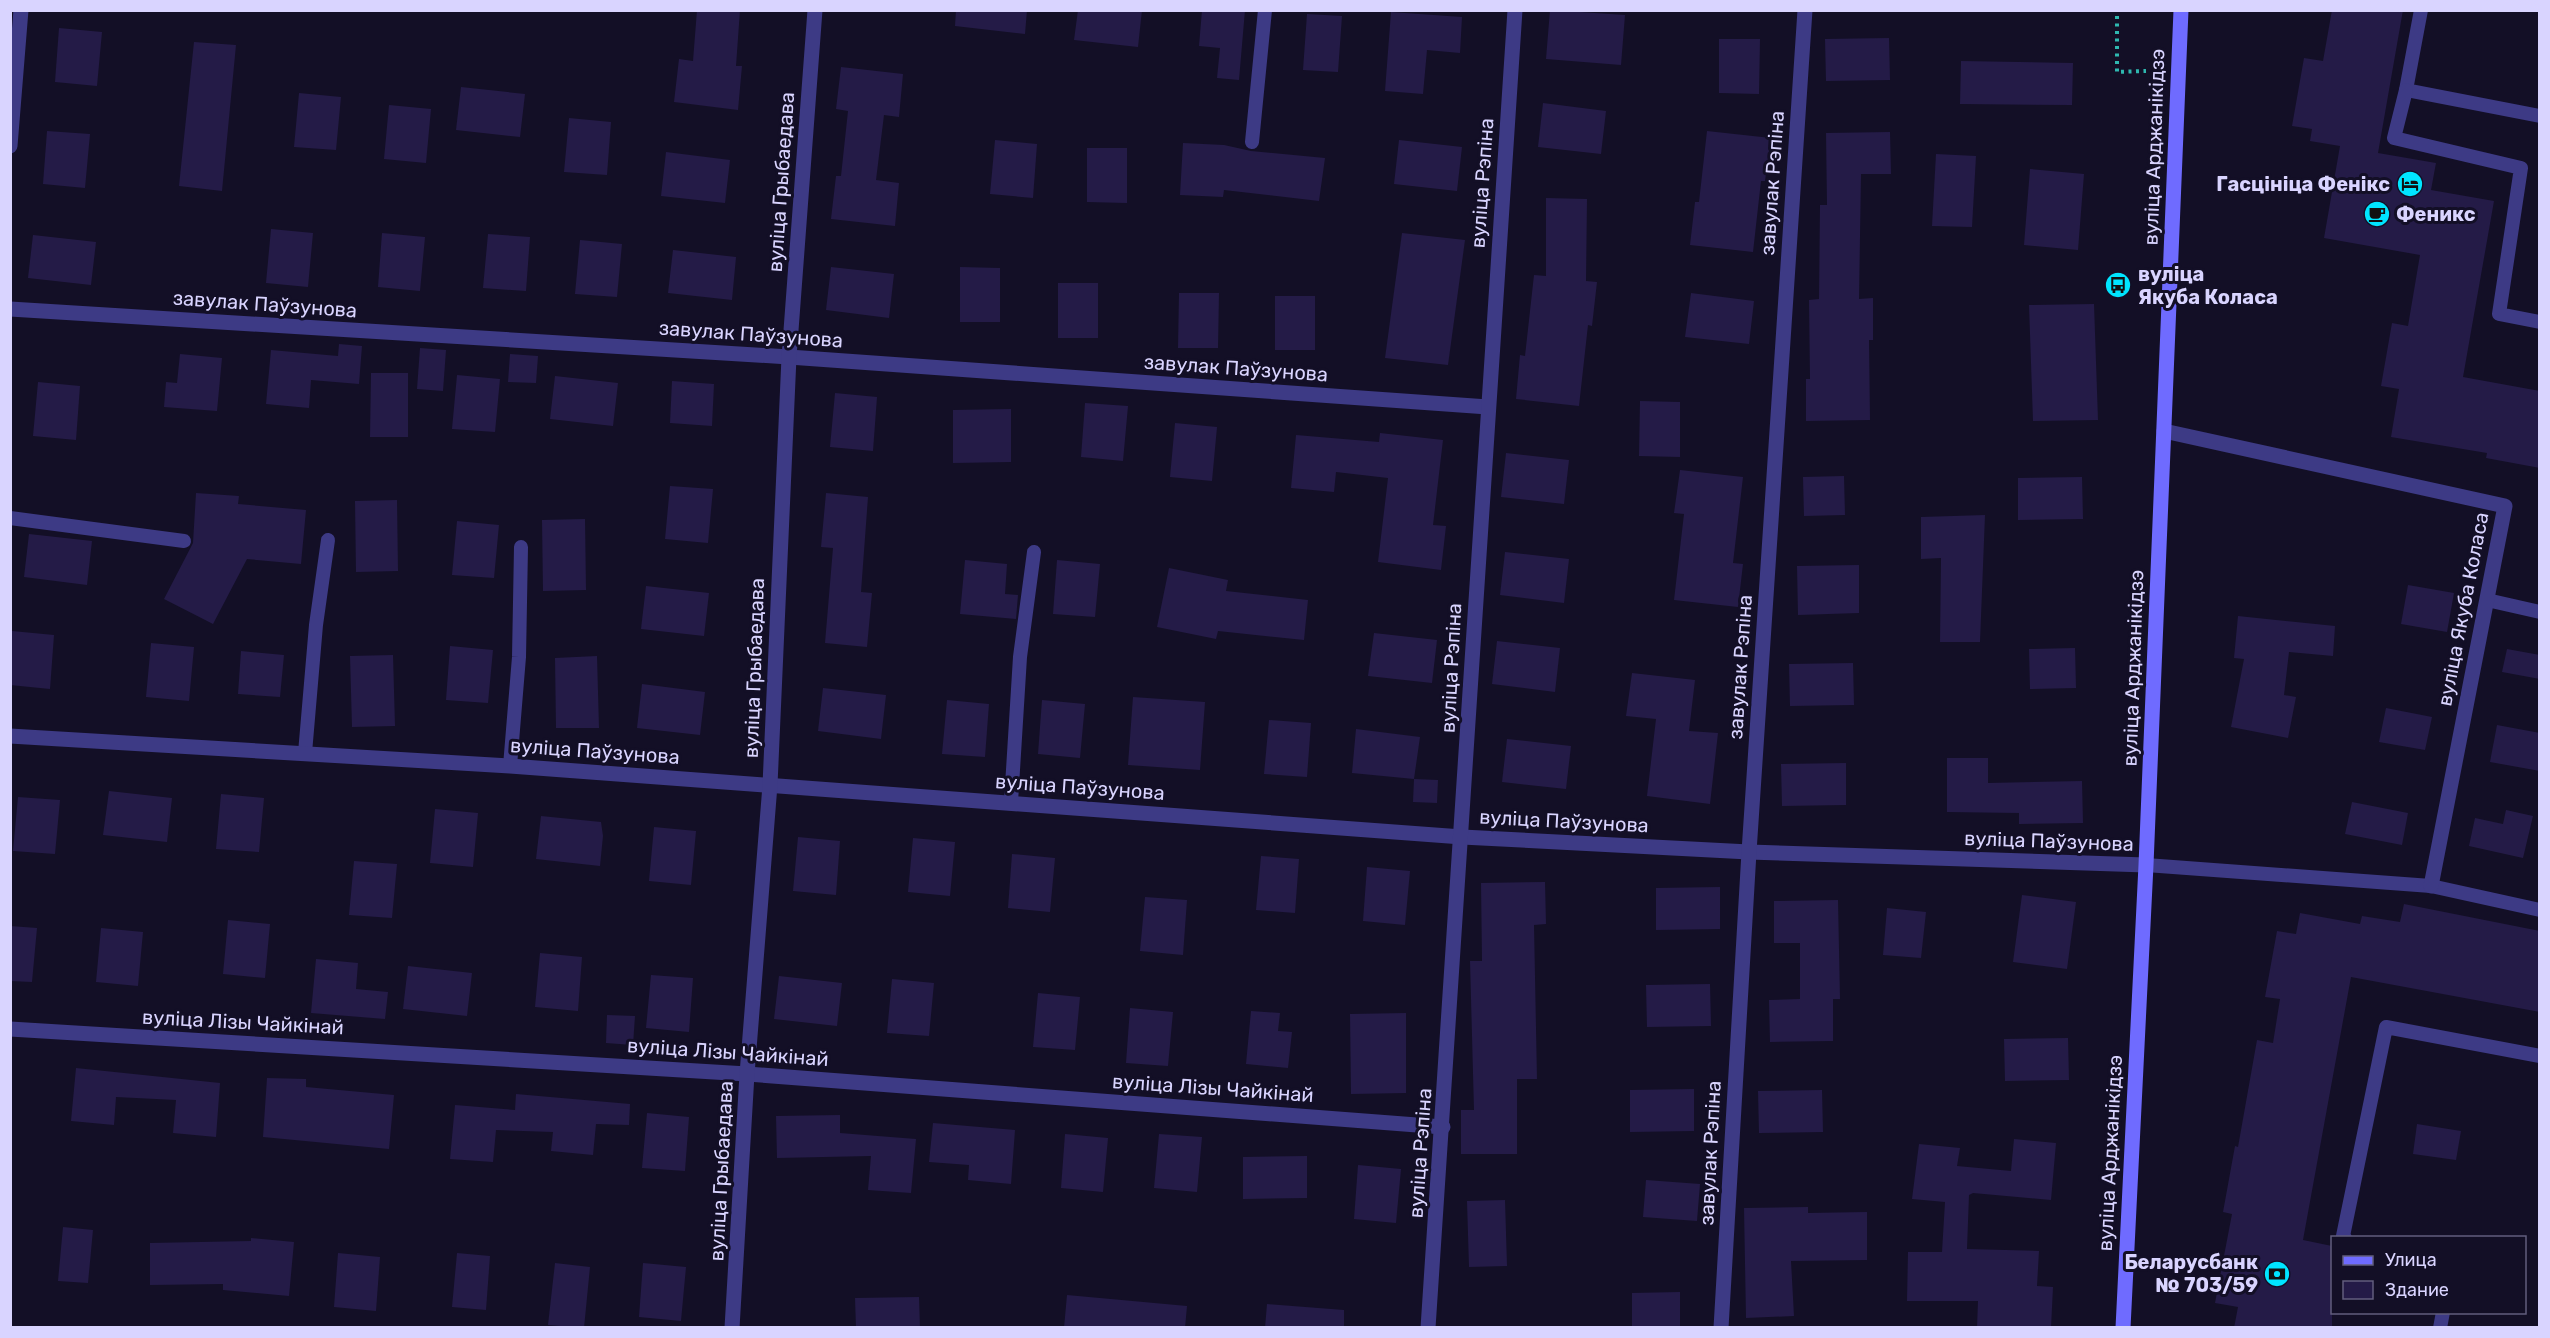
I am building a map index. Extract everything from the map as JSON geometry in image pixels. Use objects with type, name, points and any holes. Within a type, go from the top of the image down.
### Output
[{"type":"main road","name":"вуліца Арджанікідзэ","points":[[2122,1328],[2146,865],[2181,10]]},
{"type":"street","points":[[10,146],[21,10]]},
{"type":"street","name":"вуліца Грыбаедава","points":[[732,1328],[747,1074],[770,785],[789,357],[815,10]]},
{"type":"street","name":"вуліца Рэпіна","points":[[1428,1328],[1515,10]]},
{"type":"street","name":"завулак Рэпіна","points":[[1720,1328],[1805,10]]},
{"type":"street","name":"завулак Паўзунова","points":[[10,309],[789,357],[1488,407]]},
{"type":"street","name":"вуліца Якуба Коласа","points":[[2164,431],[2505,506],[2431,886]]},
{"type":"street","name":"вуліца Паўзунова","points":[[10,736],[510,766],[1462,837],[1749,852],[2146,865]]},
{"type":"street","name":"вуліца Лізы Чайкінай","points":[[10,1029],[747,1074],[1443,1127]]},
{"type":"lane","points":[[1252,142],[1265,10]]},
{"type":"lane","points":[[2421,10],[2406,90],[2394,138],[2521,168],[2499,314],[2540,322]]},
{"type":"lane","points":[[2406,90],[2540,116]]},
{"type":"lane","points":[[10,518],[184,541]]},
{"type":"lane","points":[[305,753],[316,625],[328,540]]},
{"type":"lane","points":[[510,766],[519,657],[521,547]]},
{"type":"lane","points":[[1011,802],[1020,657],[1034,552]]},
{"type":"lane","points":[[2487,600],[2540,612]]},
{"type":"lane","points":[[2146,865],[2431,886],[2540,910]]},
{"type":"lane","points":[[2343,1236],[2386,1027],[2540,1056]]},
{"type":"path","points":[[2116,16],[2118,72],[2146,71]]},
{"type":"building","points":[[697,10],[740,10],[736,66],[742,66],[738,110],[674,102],[679,59],[693,61]]},
{"type":"building","points":[[956,10],[1027,10],[1025,34],[955,26]]},
{"type":"building","points":[[1078,10],[1142,10],[1138,47],[1074,40]]},
{"type":"building","points":[[1202,10],[1245,10],[1239,80],[1217,78],[1220,48],[1199,46]]},
{"type":"building","points":[[1550,10],[1625,15],[1621,65],[1546,59]]},
{"type":"building","points":[[2332,10],[2403,10],[2378,153],[2436,163],[2431,190],[2494,201],[2463,377],[2540,391],[2540,468],[2486,458],[2487,453],[2391,437],[2399,389],[2381,386],[2392,323],[2408,326],[2420,255],[2324,238],[2340,146],[2310,141],[2312,129],[2292,126],[2304,58],[2323,61]]},
{"type":"building","points":[[1391,12],[1462,17],[1460,53],[1427,50],[1423,94],[1385,91]]},
{"type":"building","points":[[1307,14],[1342,16],[1338,72],[1303,70]]},
{"type":"building","points":[[59,28],[102,32],[97,86],[55,82]]},
{"type":"building","points":[[1889,38],[1890,80],[1826,81],[1825,39]]},
{"type":"building","points":[[1719,39],[1760,39],[1759,94],[1719,93]]},
{"type":"building","points":[[194,42],[236,45],[222,191],[179,186]]},
{"type":"building","points":[[1961,61],[2073,63],[2072,105],[1960,104]]},
{"type":"building","points":[[841,67],[903,74],[899,117],[884,115],[876,180],[899,183],[895,226],[831,219],[836,176],[841,176],[848,111],[836,109]]},
{"type":"building","points":[[461,87],[525,94],[520,137],[456,130]]},
{"type":"building","points":[[299,93],[341,97],[336,150],[294,147]]},
{"type":"building","points":[[1543,103],[1606,111],[1601,154],[1538,147]]},
{"type":"building","points":[[389,105],[431,109],[426,163],[384,159]]},
{"type":"building","points":[[569,118],[611,122],[607,175],[564,172]]},
{"type":"building","points":[[47,131],[90,134],[85,188],[43,184]]},
{"type":"building","points":[[1707,131],[1771,138],[1765,181],[1761,181],[1753,252],[1690,245],[1695,202],[1699,202]]},
{"type":"building","points":[[1890,132],[1891,174],[1861,174],[1859,299],[1873,298],[1873,340],[1869,340],[1870,420],[1806,421],[1806,379],[1810,379],[1809,300],[1819,299],[1820,205],[1827,205],[1826,133]]},
{"type":"building","points":[[995,140],[1037,144],[1033,198],[990,194]]},
{"type":"building","points":[[1399,140],[1462,147],[1457,191],[1394,184]]},
{"type":"building","points":[[1183,143],[1224,145],[1251,151],[1325,158],[1319,201],[1224,190],[1223,197],[1180,195]]},
{"type":"building","points":[[1087,148],[1127,148],[1127,203],[1087,202]]},
{"type":"building","points":[[666,152],[730,160],[725,203],[661,196]]},
{"type":"building","points":[[1936,154],[1976,156],[1972,227],[1932,226]]},
{"type":"building","points":[[2030,169],[2084,174],[2078,250],[2024,245]]},
{"type":"building","points":[[1546,198],[1587,199],[1586,281],[1597,282],[1592,326],[1588,325],[1579,406],[1516,399],[1520,355],[1525,356],[1534,275],[1546,276]]},
{"type":"building","points":[[271,229],[313,233],[308,287],[266,283]]},
{"type":"building","points":[[382,233],[425,237],[420,291],[378,287]]},
{"type":"building","points":[[1402,233],[1465,240],[1448,365],[1385,358]]},
{"type":"building","points":[[488,234],[530,237],[526,291],[483,288]]},
{"type":"building","points":[[33,235],[96,242],[91,285],[28,278]]},
{"type":"building","points":[[580,240],[622,244],[617,297],[575,294]]},
{"type":"building","points":[[673,250],[736,257],[732,300],[668,293]]},
{"type":"building","points":[[831,267],[894,274],[889,318],[826,310]]},
{"type":"building","points":[[960,267],[1000,268],[1000,322],[960,322]]},
{"type":"building","points":[[1058,283],[1098,283],[1098,338],[1058,338]]},
{"type":"building","points":[[1179,293],[1219,293],[1218,348],[1178,348]]},
{"type":"building","points":[[1691,293],[1754,301],[1749,344],[1685,337]]},
{"type":"building","points":[[1275,296],[1315,296],[1315,350],[1275,350]]},
{"type":"building","points":[[2094,304],[2098,420],[2033,421],[2029,305]]},
{"type":"building","points":[[339,344],[362,346],[359,384],[311,380],[309,408],[266,404],[271,350],[338,356]]},
{"type":"building","points":[[420,348],[446,350],[443,391],[417,389]]},
{"type":"building","points":[[180,354],[222,358],[217,411],[164,407],[166,382],[177,383]]},
{"type":"building","points":[[510,354],[538,356],[536,383],[508,382]]},
{"type":"building","points":[[371,373],[408,373],[408,437],[370,437]]},
{"type":"building","points":[[457,375],[500,379],[495,432],[452,429]]},
{"type":"building","points":[[555,376],[618,383],[613,426],[550,419]]},
{"type":"building","points":[[672,381],[714,384],[712,426],[670,423]]},
{"type":"building","points":[[38,382],[80,386],[76,440],[33,436]]},
{"type":"building","points":[[835,393],[877,397],[873,451],[830,447]]},
{"type":"building","points":[[1640,401],[1680,402],[1680,457],[1639,456]]},
{"type":"building","points":[[1085,403],[1128,406],[1123,461],[1081,457]]},
{"type":"building","points":[[1011,409],[1011,462],[953,463],[953,410]]},
{"type":"building","points":[[1175,423],[1217,427],[1212,481],[1170,477]]},
{"type":"building","points":[[1380,433],[1443,440],[1433,525],[1446,526],[1441,570],[1378,562],[1388,478],[1336,472],[1334,492],[1291,488],[1296,435],[1379,442]]},
{"type":"building","points":[[1506,453],[1569,460],[1564,504],[1501,497]]},
{"type":"building","points":[[1680,470],[1743,477],[1733,563],[1743,564],[1738,607],[1674,600],[1684,514],[1674,513]]},
{"type":"building","points":[[1844,476],[1845,515],[1804,516],[1803,477]]},
{"type":"building","points":[[2082,477],[2083,519],[2018,520],[2018,478]]},
{"type":"building","points":[[670,486],[713,489],[708,543],[665,539]]},
{"type":"building","points":[[196,493],[239,496],[238,504],[306,510],[301,564],[247,559],[213,624],[164,599],[193,543]]},
{"type":"building","points":[[826,493],[868,497],[861,592],[872,593],[867,647],[825,643],[833,548],[821,547]]},
{"type":"building","points":[[397,500],[398,571],[356,572],[355,501]]},
{"type":"building","points":[[1985,515],[1980,642],[1940,642],[1941,558],[1921,559],[1921,517]]},
{"type":"building","points":[[585,519],[586,590],[543,591],[542,520]]},
{"type":"building","points":[[457,521],[499,525],[494,578],[452,575]]},
{"type":"building","points":[[29,534],[92,541],[87,585],[24,577]]},
{"type":"building","points":[[1505,552],[1569,559],[1564,603],[1500,595]]},
{"type":"building","points":[[965,560],[1007,564],[1005,594],[1018,595],[1016,619],[960,614]]},
{"type":"building","points":[[1057,560],[1100,564],[1095,617],[1053,614]]},
{"type":"building","points":[[1859,565],[1859,613],[1798,615],[1797,566]]},
{"type":"building","points":[[1169,568],[1228,580],[1226,591],[1308,600],[1304,640],[1218,631],[1216,639],[1157,627]]},
{"type":"building","points":[[2408,585],[2454,593],[2447,632],[2401,624]]},
{"type":"building","points":[[646,586],[709,593],[704,636],[641,629]]},
{"type":"building","points":[[2238,616],[2335,626],[2333,656],[2289,652],[2284,695],[2296,697],[2288,738],[2231,727],[2244,659],[2234,658]]},
{"type":"building","points":[[12,631],[54,635],[50,689],[10,685]]},
{"type":"building","points":[[1374,633],[1437,640],[1432,683],[1368,676]]},
{"type":"building","points":[[1497,641],[1560,648],[1555,692],[1492,684]]},
{"type":"building","points":[[151,643],[194,647],[189,701],[146,697]]},
{"type":"building","points":[[450,646],[493,650],[488,703],[446,700]]},
{"type":"building","points":[[2075,648],[2076,688],[2030,689],[2029,649]]},
{"type":"building","points":[[2507,649],[2540,655],[2540,679],[2502,672]]},
{"type":"building","points":[[241,651],[284,655],[280,697],[238,694]]},
{"type":"building","points":[[393,655],[395,726],[352,727],[350,656]]},
{"type":"building","points":[[597,656],[599,728],[556,728],[555,658]]},
{"type":"building","points":[[1853,663],[1854,705],[1790,706],[1789,664]]},
{"type":"building","points":[[1632,673],[1695,680],[1689,731],[1718,733],[1710,804],[1647,796],[1656,719],[1626,716]]},
{"type":"building","points":[[642,684],[705,692],[700,735],[637,728]]},
{"type":"building","points":[[823,688],[886,695],[881,739],[818,731]]},
{"type":"building","points":[[1133,697],[1205,702],[1200,770],[1128,765]]},
{"type":"building","points":[[947,700],[989,704],[985,757],[942,754]]},
{"type":"building","points":[[1042,700],[1085,704],[1080,758],[1038,754]]},
{"type":"building","points":[[2386,708],[2432,717],[2425,750],[2379,742]]},
{"type":"building","points":[[1269,720],[1311,723],[1307,777],[1264,774]]},
{"type":"building","points":[[2497,725],[2540,733],[2540,771],[2490,762]]},
{"type":"building","points":[[1356,729],[1420,737],[1414,779],[1352,773]]},
{"type":"building","points":[[1507,739],[1571,746],[1566,789],[1502,782]]},
{"type":"building","points":[[1947,758],[1988,758],[1988,783],[2082,781],[2083,823],[2019,824],[2019,813],[1947,812]]},
{"type":"building","points":[[1846,763],[1846,805],[1782,806],[1781,764]]},
{"type":"building","points":[[1414,779],[1438,780],[1437,803],[1413,802]]},
{"type":"building","points":[[109,791],[172,798],[167,842],[103,835]]},
{"type":"building","points":[[221,794],[264,798],[259,852],[216,849]]},
{"type":"building","points":[[18,797],[60,800],[55,854],[13,851]]},
{"type":"building","points":[[2352,802],[2408,813],[2402,845],[2345,834]]},
{"type":"building","points":[[435,809],[478,813],[473,867],[430,863]]},
{"type":"building","points":[[2506,810],[2533,816],[2523,858],[2469,846],[2475,818],[2503,824]]},
{"type":"building","points":[[541,816],[601,822],[603,836],[600,866],[536,859]]},
{"type":"building","points":[[654,827],[696,831],[691,885],[649,881]]},
{"type":"building","points":[[798,837],[840,841],[836,895],[793,891]]},
{"type":"building","points":[[913,838],[955,842],[950,896],[908,892]]},
{"type":"building","points":[[1012,854],[1055,858],[1050,912],[1008,908]]},
{"type":"building","points":[[1261,856],[1299,859],[1295,913],[1256,910]]},
{"type":"building","points":[[354,861],[397,864],[392,918],[349,915]]},
{"type":"building","points":[[1367,867],[1410,871],[1405,925],[1363,921]]},
{"type":"building","points":[[1545,882],[1546,924],[1534,925],[1537,1079],[1517,1079],[1517,1154],[1461,1154],[1461,1110],[1474,1110],[1470,961],[1482,961],[1481,883]]},
{"type":"building","points":[[1720,887],[1720,929],[1656,930],[1656,888]]},
{"type":"building","points":[[2022,895],[2076,902],[2067,969],[2013,962]]},
{"type":"building","points":[[1145,897],[1187,900],[1183,955],[1140,951]]},
{"type":"building","points":[[1838,900],[1840,999],[1833,999],[1833,1041],[1770,1042],[1769,1000],[1800,999],[1800,943],[1774,943],[1774,901]]},
{"type":"building","points":[[2404,904],[2540,931],[2540,1012],[2351,977],[2303,1240],[2331,1246],[2332,1328],[2234,1328],[2238,1307],[2215,1303],[2232,1214],[2223,1212],[2235,1146],[2238,1147],[2257,1040],[2273,1043],[2280,999],[2265,997],[2277,931],[2296,934],[2300,913],[2360,924],[2362,916],[2400,922]]},
{"type":"building","points":[[1887,908],[1926,912],[1921,958],[1883,955]]},
{"type":"building","points":[[228,920],[270,924],[265,978],[223,974]]},
{"type":"building","points":[[10,926],[37,928],[32,982],[10,981]]},
{"type":"building","points":[[101,928],[143,932],[138,986],[96,982]]},
{"type":"building","points":[[540,953],[582,957],[578,1011],[535,1007]]},
{"type":"building","points":[[316,959],[358,963],[356,989],[388,992],[385,1019],[311,1013]]},
{"type":"building","points":[[408,966],[472,973],[467,1016],[403,1009]]},
{"type":"building","points":[[651,975],[693,978],[689,1032],[646,1028]]},
{"type":"building","points":[[779,976],[842,983],[837,1026],[774,1019]]},
{"type":"building","points":[[892,979],[934,983],[929,1036],[887,1033]]},
{"type":"building","points":[[1710,984],[1711,1026],[1647,1027],[1646,985]]},
{"type":"building","points":[[1038,993],[1080,997],[1075,1050],[1033,1047]]},
{"type":"building","points":[[1130,1008],[1173,1012],[1168,1066],[1126,1063]]},
{"type":"building","points":[[1251,1011],[1280,1013],[1278,1031],[1292,1032],[1288,1068],[1246,1064]]},
{"type":"building","points":[[1406,1013],[1406,1093],[1351,1094],[1350,1014]]},
{"type":"building","points":[[607,1015],[635,1016],[633,1045],[606,1043]]},
{"type":"building","points":[[2068,1038],[2069,1080],[2005,1081],[2004,1039]]},
{"type":"building","points":[[76,1068],[220,1083],[216,1137],[173,1133],[176,1100],[116,1097],[114,1125],[71,1121]]},
{"type":"building","points":[[267,1078],[306,1079],[306,1087],[394,1095],[389,1149],[263,1137]]},
{"type":"building","points":[[1694,1089],[1694,1131],[1630,1132],[1630,1090]]},
{"type":"building","points":[[1822,1090],[1823,1132],[1759,1133],[1758,1091]]},
{"type":"building","points":[[516,1094],[630,1104],[629,1125],[596,1124],[593,1155],[551,1151],[553,1132],[496,1130],[493,1162],[450,1159],[455,1105],[515,1110]]},
{"type":"building","points":[[647,1113],[689,1117],[685,1171],[642,1168]]},
{"type":"building","points":[[840,1115],[840,1133],[916,1139],[911,1193],[868,1190],[871,1156],[777,1158],[776,1116]]},
{"type":"building","points":[[933,1123],[1015,1130],[1011,1184],[968,1180],[969,1165],[929,1162]]},
{"type":"building","points":[[2417,1124],[2461,1131],[2456,1160],[2413,1154]]},
{"type":"building","points":[[1065,1134],[1108,1138],[1103,1192],[1061,1188]]},
{"type":"building","points":[[1159,1134],[1202,1137],[1197,1192],[1154,1188]]},
{"type":"building","points":[[2014,1139],[2056,1143],[2051,1200],[1973,1193],[1969,1195],[1967,1249],[2039,1251],[2037,1286],[2053,1287],[2051,1328],[1977,1328],[1978,1301],[1907,1301],[1908,1252],[1942,1252],[1945,1202],[1912,1199],[1919,1144],[1960,1148],[1957,1166],[2011,1171]]},
{"type":"building","points":[[1307,1156],[1307,1198],[1243,1199],[1243,1157]]},
{"type":"building","points":[[1358,1165],[1401,1169],[1396,1223],[1354,1219]]},
{"type":"building","points":[[1646,1180],[1700,1184],[1697,1221],[1643,1217]]},
{"type":"building","points":[[1505,1200],[1507,1266],[1469,1267],[1467,1201]]},
{"type":"building","points":[[1808,1207],[1808,1213],[1867,1212],[1867,1260],[1791,1261],[1794,1316],[1746,1318],[1744,1208]]},
{"type":"building","points":[[63,1227],[93,1230],[88,1283],[58,1281]]},
{"type":"building","points":[[251,1238],[294,1242],[289,1296],[223,1290],[223,1284],[150,1285],[150,1243],[251,1241]]},
{"type":"building","points":[[338,1253],[380,1257],[376,1311],[334,1307]]},
{"type":"building","points":[[457,1253],[490,1256],[486,1310],[452,1307]]},
{"type":"building","points":[[555,1263],[590,1267],[584,1328],[548,1325]]},
{"type":"building","points":[[643,1263],[686,1267],[681,1321],[639,1317]]},
{"type":"building","points":[[1680,1292],[1680,1328],[1632,1328],[1632,1293]]},
{"type":"building","points":[[1067,1295],[1187,1306],[1185,1328],[1064,1328]]},
{"type":"building","points":[[919,1297],[920,1328],[856,1328],[855,1298]]},
{"type":"building","points":[[1267,1304],[1344,1310],[1344,1328],[1265,1328]]},
{"type":"place","name":"Гасцініца Фенікс","points":[[2410,184]]},
{"type":"place","name":"Феникс","points":[[2377,214]]},
{"type":"place","name":"вуліца Якуба Коласа","points":[[2118,285]]},
{"type":"place","name":"Беларусбанк № 703/59","points":[[2277,1274]]}]
